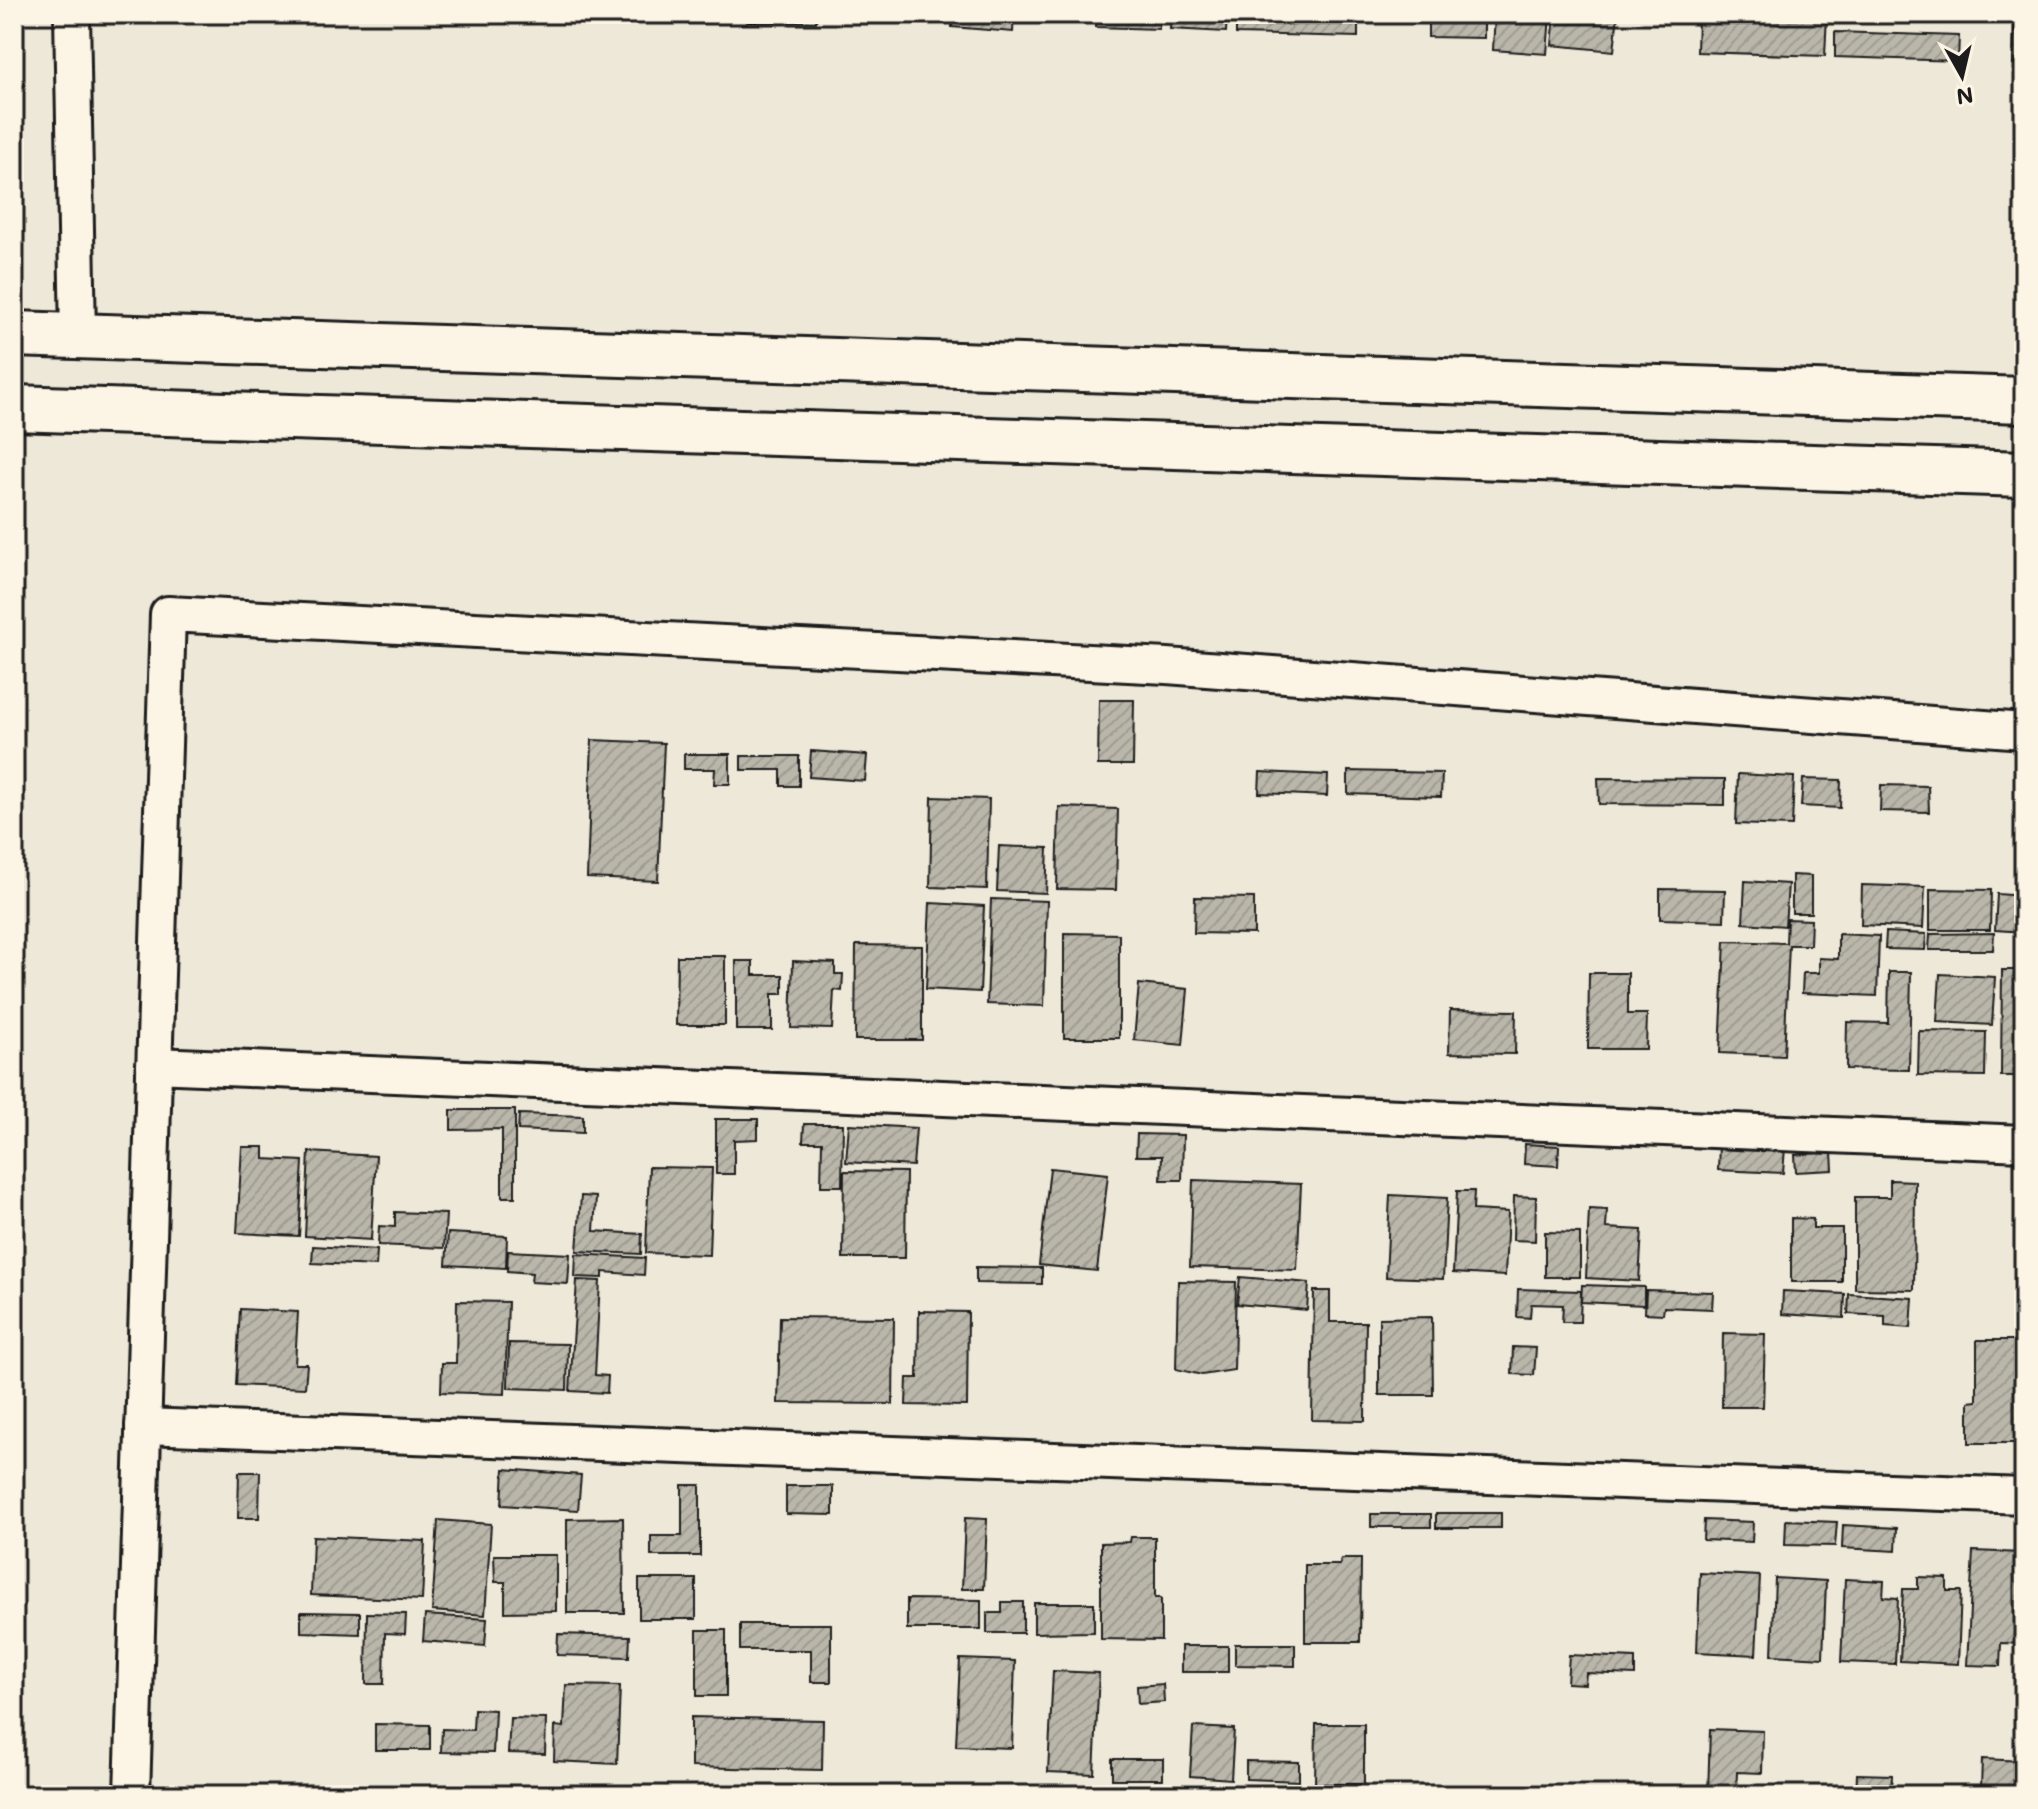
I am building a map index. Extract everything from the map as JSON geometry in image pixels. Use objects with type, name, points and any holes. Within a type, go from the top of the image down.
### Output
[{"type":"main road","points":[[14,334],[2024,400]]},
{"type":"main road","points":[[14,408],[2024,474]]},
{"type":"street","points":[[72,14],[78,337]]},
{"type":"street","points":[[132,1795],[168,614],[1167,666],[2024,731]]},
{"type":"street","points":[[154,1065],[2024,1143]]},
{"type":"street","points":[[143,1426],[2024,1496]]},
{"type":"building","points":[[747,14],[817,14],[816,22],[747,22]]},
{"type":"building","points":[[823,14],[886,14],[885,19]]},
{"type":"building","points":[[890,14],[949,14],[948,22],[890,19]]},
{"type":"building","points":[[953,14],[1014,14],[1013,32],[952,27]]},
{"type":"building","points":[[1097,14],[1159,14],[1159,29],[1096,27]]},
{"type":"building","points":[[1171,14],[1227,14],[1226,32],[1170,29]]},
{"type":"building","points":[[1236,14],[1358,14],[1358,37],[1236,34]]},
{"type":"building","points":[[1428,14],[1484,14],[1484,38],[1428,37]]},
{"type":"building","points":[[1495,14],[1550,14],[1547,54],[1493,50]]},
{"type":"building","points":[[1555,14],[1618,14],[1614,51],[1552,45]]},
{"type":"building","points":[[1798,14],[1827,14],[1825,56],[1697,52],[1698,17],[1798,20]]},
{"type":"building","points":[[2015,14],[2024,14],[2024,64],[2013,64]]},
{"type":"building","points":[[1835,32],[1959,36],[1958,61],[1835,57]]},
{"type":"building","points":[[1099,700],[1134,700],[1133,765],[1098,765]]},
{"type":"building","points":[[592,740],[664,743],[658,881],[587,878]]},
{"type":"building","points":[[811,751],[867,755],[865,781],[809,777]]},
{"type":"building","points":[[684,754],[730,754],[730,784],[714,784],[715,769],[684,769]]},
{"type":"building","points":[[741,756],[799,756],[799,786],[781,786],[781,770],[741,770]]},
{"type":"building","points":[[1348,771],[1442,773],[1441,797],[1348,794]]},
{"type":"building","points":[[1260,772],[1328,775],[1327,796],[1259,793]]},
{"type":"building","points":[[1738,774],[1794,777],[1792,826],[1736,824]]},
{"type":"building","points":[[1598,778],[1725,779],[1725,805],[1599,804]]},
{"type":"building","points":[[1803,779],[1841,780],[1840,808],[1801,806]]},
{"type":"building","points":[[1881,785],[1928,786],[1929,812],[1880,811]]},
{"type":"building","points":[[932,797],[989,799],[987,889],[930,887]]},
{"type":"building","points":[[1059,807],[1118,809],[1116,890],[1057,889]]},
{"type":"building","points":[[999,846],[1048,848],[1046,893],[997,891]]},
{"type":"building","points":[[1792,875],[1811,876],[1811,913],[1792,913]]},
{"type":"building","points":[[1745,881],[1788,884],[1785,926],[1743,923]]},
{"type":"building","points":[[1862,885],[1925,887],[1923,928],[1861,925]]},
{"type":"building","points":[[1660,889],[1725,890],[1724,921],[1660,919]]},
{"type":"building","points":[[1930,889],[1991,890],[1990,930],[1930,930]]},
{"type":"building","points":[[1997,894],[2024,896],[2024,932],[1995,930]]},
{"type":"building","points":[[1195,897],[1254,898],[1254,934],[1194,933]]},
{"type":"building","points":[[991,899],[1047,901],[1044,1006],[987,1004]]},
{"type":"building","points":[[930,903],[984,906],[980,992],[926,989]]},
{"type":"building","points":[[1787,919],[1811,920],[1810,945],[1789,945],[1784,1056],[1720,1053],[1725,941],[1786,943]]},
{"type":"building","points":[[1886,932],[1926,934],[1925,950],[1885,949]]},
{"type":"building","points":[[1064,933],[1119,934],[1119,1038],[1064,1038]]},
{"type":"building","points":[[1994,933],[1993,950],[1929,950],[1930,934]]},
{"type":"building","points":[[1838,934],[1879,936],[1877,996],[1802,993],[1803,973],[1819,973],[1819,958],[1838,959]]},
{"type":"building","points":[[856,945],[922,946],[922,1040],[855,1040]]},
{"type":"building","points":[[677,956],[725,956],[725,1025],[676,1025]]},
{"type":"building","points":[[2022,960],[2024,1076],[2001,1076],[2002,970],[2021,970]]},
{"type":"building","points":[[736,961],[753,961],[753,975],[783,975],[783,994],[772,994],[772,1030],[736,1030]]},
{"type":"building","points":[[793,961],[835,963],[835,974],[843,974],[842,991],[834,990],[832,1029],[791,1028]]},
{"type":"building","points":[[1889,972],[1911,972],[1909,1070],[1846,1069],[1847,1022],[1888,1023]]},
{"type":"building","points":[[1589,973],[1628,973],[1628,1014],[1647,1014],[1646,1049],[1588,1049]]},
{"type":"building","points":[[1940,974],[1995,977],[1992,1025],[1937,1022]]},
{"type":"building","points":[[1139,984],[1188,989],[1183,1045],[1134,1040]]},
{"type":"building","points":[[1450,1010],[1516,1011],[1515,1054],[1449,1053]]},
{"type":"building","points":[[1919,1031],[1986,1032],[1985,1076],[1918,1075]]},
{"type":"building","points":[[451,1110],[515,1110],[515,1197],[502,1197],[502,1129],[451,1130]]},
{"type":"building","points":[[519,1114],[583,1116],[583,1133],[518,1130]]},
{"type":"building","points":[[716,1119],[758,1119],[758,1139],[734,1140],[734,1174],[716,1174]]},
{"type":"building","points":[[804,1124],[843,1124],[842,1186],[821,1186],[822,1142],[803,1142]]},
{"type":"building","points":[[849,1124],[916,1128],[913,1166],[846,1162]]},
{"type":"building","points":[[1137,1134],[1183,1135],[1182,1180],[1161,1180],[1162,1156],[1136,1156]]},
{"type":"building","points":[[1525,1144],[1559,1146],[1558,1166],[1524,1164]]},
{"type":"building","points":[[1719,1145],[1785,1148],[1783,1173],[1718,1170]]},
{"type":"building","points":[[242,1147],[264,1147],[264,1159],[303,1161],[299,1236],[237,1233]]},
{"type":"building","points":[[309,1152],[376,1156],[371,1240],[305,1236]]},
{"type":"building","points":[[1832,1152],[1833,1170],[1796,1172],[1795,1155]]},
{"type":"building","points":[[649,1167],[712,1168],[709,1255],[646,1253]]},
{"type":"building","points":[[1050,1168],[1108,1174],[1097,1271],[1039,1265]]},
{"type":"building","points":[[844,1171],[906,1172],[905,1258],[843,1258]]},
{"type":"building","points":[[1193,1180],[1301,1184],[1297,1270],[1190,1267]]},
{"type":"building","points":[[1890,1180],[1915,1181],[1914,1290],[1855,1289],[1855,1197],[1890,1197]]},
{"type":"building","points":[[1457,1191],[1474,1191],[1473,1210],[1508,1212],[1505,1276],[1453,1273]]},
{"type":"building","points":[[2020,1192],[2024,1192],[2024,1224],[2019,1224]]},
{"type":"building","points":[[1390,1195],[1447,1198],[1443,1279],[1386,1277]]},
{"type":"building","points":[[581,1196],[596,1197],[594,1231],[642,1234],[641,1254],[577,1251]]},
{"type":"building","points":[[1514,1196],[1536,1197],[1535,1241],[1513,1240]]},
{"type":"building","points":[[1589,1209],[1607,1210],[1606,1228],[1642,1230],[1639,1281],[1586,1278]]},
{"type":"building","points":[[395,1212],[446,1214],[444,1248],[378,1245],[379,1226],[395,1227]]},
{"type":"building","points":[[1791,1218],[1813,1219],[1813,1228],[1842,1228],[1842,1282],[1791,1282]]},
{"type":"building","points":[[1545,1232],[1580,1233],[1580,1277],[1545,1277]]},
{"type":"building","points":[[448,1233],[507,1236],[506,1268],[446,1265]]},
{"type":"building","points":[[313,1246],[377,1250],[376,1266],[312,1263]]},
{"type":"building","points":[[508,1251],[570,1254],[568,1284],[531,1282],[532,1273],[507,1271]]},
{"type":"building","points":[[576,1254],[645,1258],[644,1275],[603,1272],[603,1278],[575,1277]]},
{"type":"building","points":[[976,1267],[1042,1268],[1042,1284],[976,1283]]},
{"type":"building","points":[[1240,1277],[1309,1283],[1307,1310],[1237,1304]]},
{"type":"building","points":[[577,1280],[600,1281],[595,1375],[608,1376],[607,1393],[570,1391]]},
{"type":"building","points":[[1178,1281],[1236,1282],[1234,1370],[1202,1375],[1176,1369]]},
{"type":"building","points":[[1582,1285],[1644,1287],[1644,1305],[1581,1302]]},
{"type":"building","points":[[1518,1289],[1581,1291],[1580,1322],[1562,1322],[1563,1305],[1531,1304],[1530,1318],[1517,1317]]},
{"type":"building","points":[[1646,1290],[1713,1292],[1712,1309],[1664,1307],[1663,1314],[1645,1313]]},
{"type":"building","points":[[1314,1291],[1330,1291],[1330,1322],[1366,1322],[1365,1421],[1312,1420]]},
{"type":"building","points":[[1783,1291],[1845,1294],[1844,1318],[1782,1314]]},
{"type":"building","points":[[1849,1294],[1913,1298],[1911,1328],[1885,1326],[1885,1316],[1848,1314]]},
{"type":"building","points":[[457,1301],[508,1302],[505,1394],[441,1392],[442,1363],[456,1363]]},
{"type":"building","points":[[240,1309],[298,1312],[295,1364],[307,1364],[305,1388],[236,1385]]},
{"type":"building","points":[[919,1311],[968,1312],[967,1406],[906,1405],[907,1378],[918,1378]]},
{"type":"building","points":[[780,1317],[894,1318],[893,1404],[778,1403]]},
{"type":"building","points":[[1432,1317],[1433,1395],[1379,1395],[1379,1318]]},
{"type":"building","points":[[1723,1333],[1765,1334],[1763,1407],[1722,1407]]},
{"type":"building","points":[[1977,1340],[2024,1340],[2024,1443],[1969,1443],[1969,1402],[1977,1401]]},
{"type":"building","points":[[509,1343],[568,1344],[567,1390],[508,1388]]},
{"type":"building","points":[[1513,1347],[1536,1348],[1534,1375],[1512,1374]]},
{"type":"building","points":[[504,1469],[581,1475],[578,1510],[502,1505]]},
{"type":"building","points":[[239,1472],[260,1472],[259,1518],[238,1518]]},
{"type":"building","points":[[682,1485],[700,1485],[700,1556],[651,1556],[651,1536],[682,1536]]},
{"type":"building","points":[[786,1486],[833,1486],[833,1515],[786,1514]]},
{"type":"building","points":[[1436,1513],[1501,1513],[1501,1528],[1436,1528]]},
{"type":"building","points":[[1371,1514],[1431,1514],[1431,1527],[1371,1527]]},
{"type":"building","points":[[623,1518],[624,1613],[567,1613],[567,1519]]},
{"type":"building","points":[[965,1518],[987,1519],[984,1589],[962,1589]]},
{"type":"building","points":[[438,1520],[491,1524],[485,1615],[432,1611]]},
{"type":"building","points":[[1704,1520],[1753,1522],[1752,1542],[1703,1540]]},
{"type":"building","points":[[1786,1520],[1837,1522],[1835,1546],[1785,1545]]},
{"type":"building","points":[[1843,1525],[1897,1528],[1896,1551],[1842,1548]]},
{"type":"building","points":[[313,1536],[425,1541],[422,1600],[311,1595]]},
{"type":"building","points":[[1131,1537],[1155,1537],[1155,1598],[1161,1598],[1161,1640],[1101,1639],[1101,1543],[1130,1542]]},
{"type":"building","points":[[1973,1551],[2024,1553],[2024,1644],[2001,1643],[2000,1666],[1967,1665]]},
{"type":"building","points":[[494,1555],[556,1555],[556,1611],[505,1612],[505,1582],[495,1582]]},
{"type":"building","points":[[1341,1559],[1361,1559],[1360,1642],[1305,1642],[1305,1565],[1340,1565]]},
{"type":"building","points":[[1700,1573],[1760,1576],[1756,1655],[1697,1652]]},
{"type":"building","points":[[1918,1577],[1947,1578],[1947,1591],[1961,1591],[1958,1664],[1900,1661],[1903,1589],[1918,1589]]},
{"type":"building","points":[[1775,1578],[1826,1581],[1823,1658],[1772,1655]]},
{"type":"building","points":[[639,1579],[696,1579],[696,1619],[639,1619]]},
{"type":"building","points":[[1845,1579],[1884,1581],[1883,1597],[1898,1598],[1895,1664],[1841,1662]]},
{"type":"building","points":[[907,1599],[981,1600],[981,1629],[907,1629]]},
{"type":"building","points":[[1002,1602],[1023,1602],[1023,1633],[987,1633],[987,1613],[1002,1613]]},
{"type":"building","points":[[1034,1603],[1094,1603],[1094,1632],[1034,1633]]},
{"type":"building","points":[[301,1612],[360,1613],[360,1634],[301,1632]]},
{"type":"building","points":[[367,1613],[406,1614],[405,1634],[385,1633],[384,1684],[366,1684]]},
{"type":"building","points":[[425,1615],[487,1619],[485,1646],[423,1641]]},
{"type":"building","points":[[740,1624],[831,1624],[831,1682],[811,1682],[811,1650],[740,1650]]},
{"type":"building","points":[[697,1630],[726,1630],[726,1696],[697,1696]]},
{"type":"building","points":[[558,1634],[630,1636],[629,1657],[557,1655]]},
{"type":"building","points":[[1235,1644],[1295,1644],[1295,1666],[1235,1665]]},
{"type":"building","points":[[1181,1646],[1228,1646],[1228,1672],[1181,1672]]},
{"type":"building","points":[[1569,1655],[1635,1658],[1635,1675],[1586,1673],[1585,1684],[1567,1683]]},
{"type":"building","points":[[960,1659],[1015,1661],[1012,1748],[956,1746]]},
{"type":"building","points":[[1053,1671],[1099,1673],[1094,1774],[1048,1772]]},
{"type":"building","points":[[1163,1684],[1164,1702],[1138,1704],[1137,1686]]},
{"type":"building","points":[[566,1685],[620,1686],[617,1764],[554,1761],[555,1726],[564,1727]]},
{"type":"building","points":[[474,1709],[495,1710],[493,1753],[441,1752],[442,1729],[473,1730]]},
{"type":"building","points":[[691,1717],[823,1720],[822,1770],[691,1767]]},
{"type":"building","points":[[510,1718],[546,1719],[545,1754],[508,1753]]},
{"type":"building","points":[[375,1724],[430,1725],[430,1750],[375,1750]]},
{"type":"building","points":[[1316,1724],[1364,1724],[1364,1784],[1315,1784]]},
{"type":"building","points":[[1193,1727],[1234,1729],[1231,1779],[1190,1776]]},
{"type":"building","points":[[1710,1729],[1763,1731],[1762,1773],[1737,1772],[1736,1795],[1708,1795]]},
{"type":"building","points":[[1112,1759],[1163,1759],[1163,1779],[1112,1779]]},
{"type":"building","points":[[1982,1759],[2024,1761],[2024,1791],[1981,1789]]},
{"type":"building","points":[[1246,1761],[1299,1762],[1299,1781],[1246,1779]]},
{"type":"building","points":[[1857,1774],[1892,1775],[1891,1794],[1897,1795],[1856,1795]]}]
